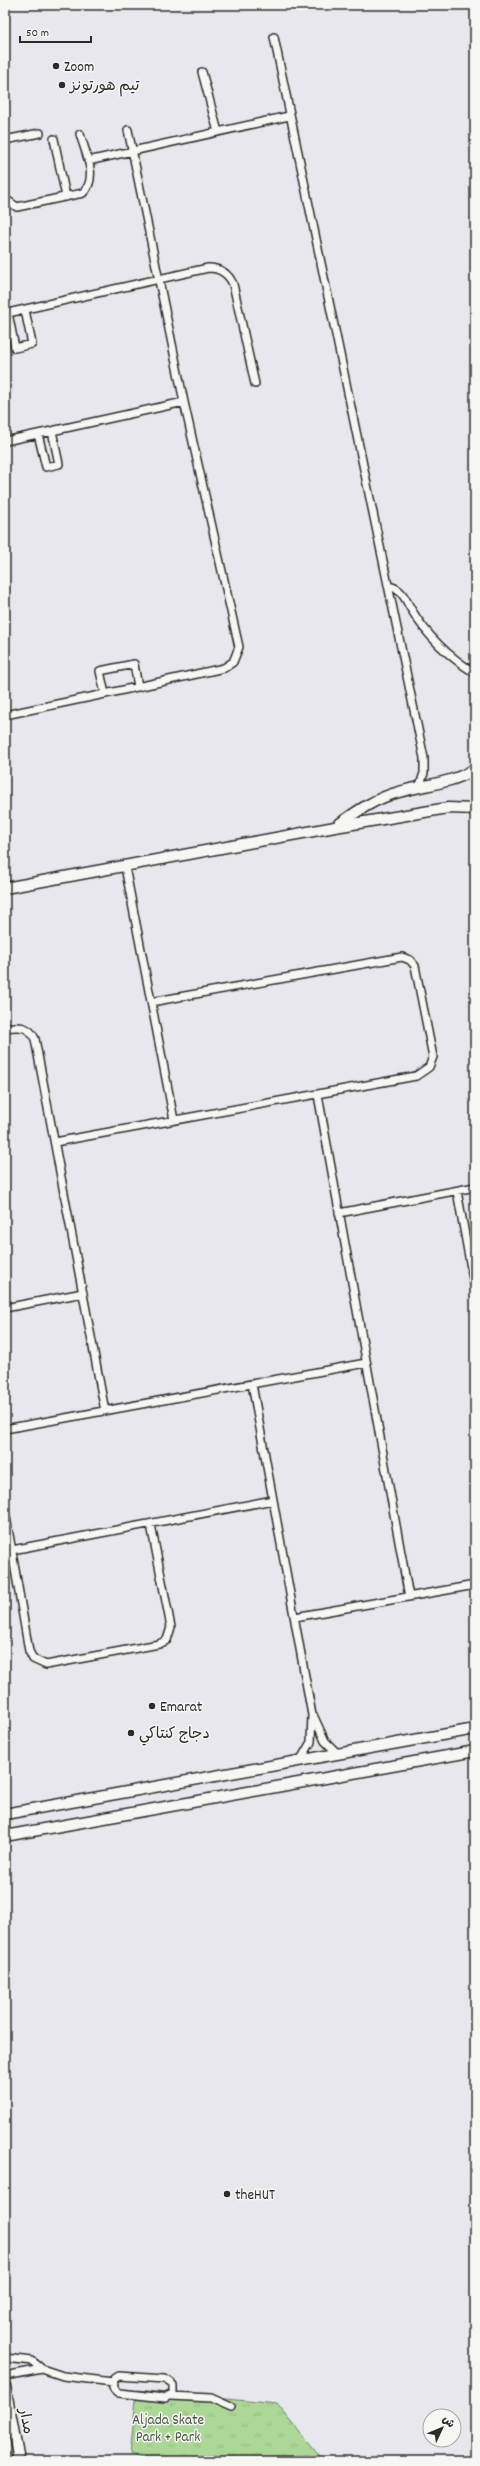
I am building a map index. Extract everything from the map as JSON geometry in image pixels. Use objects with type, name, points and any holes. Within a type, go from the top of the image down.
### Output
[{"type":"street","points":[[274,37],[289,116],[371,497],[424,758],[424,773],[419,788]]},
{"type":"street","points":[[202,72],[218,132]]},
{"type":"street","points":[[88,161],[289,116]]},
{"type":"street","points":[[5,715],[224,668],[233,662],[239,647],[184,402],[128,130]]},
{"type":"street","points":[[5,140],[40,133]]},
{"type":"street","points":[[5,199],[17,207],[83,193],[89,187],[91,173],[80,134]]},
{"type":"street","points":[[54,139],[66,197]]},
{"type":"street","points":[[25,310],[32,344],[15,348],[6,314],[208,268],[219,269],[228,275],[233,284],[255,384]]},
{"type":"street","points":[[5,441],[184,402]]},
{"type":"street","points":[[38,434],[46,467],[60,464],[52,431]]},
{"type":"street","points":[[388,586],[401,592],[419,622],[440,647],[475,673]]},
{"type":"street","points":[[104,694],[100,671],[134,664],[138,687]]},
{"type":"street","points":[[335,827],[378,799],[401,791],[454,780],[475,769]]},
{"type":"street","points":[[5,888],[335,827],[448,808],[475,809]]},
{"type":"street","points":[[125,867],[174,1120]]},
{"type":"street","points":[[55,1142],[416,1076],[430,1067],[432,1052],[417,970],[410,960],[398,957],[151,1002]]},
{"type":"street","points":[[5,1028],[23,1027],[33,1035],[55,1142],[105,1411]]},
{"type":"street","points":[[318,1094],[409,1597]]},
{"type":"street","points":[[339,1213],[475,1187]]},
{"type":"street","points":[[457,1191],[475,1290]]},
{"type":"street","points":[[5,1308],[83,1293]]},
{"type":"street","points":[[5,1429],[366,1363]]},
{"type":"street","points":[[252,1384],[312,1715],[311,1742],[300,1761]]},
{"type":"street","points":[[12,1550],[152,1525],[273,1500]]},
{"type":"street","points":[[5,1511],[31,1655],[41,1664],[50,1665],[159,1644],[168,1640],[171,1627],[152,1525]]},
{"type":"street","points":[[295,1617],[475,1585]]},
{"type":"street","points":[[312,1715],[325,1741],[338,1754]]},
{"type":"street","points":[[5,1814],[475,1729]]},
{"type":"street","points":[[5,1836],[475,1751]]},
{"type":"street","points":[[5,2358],[32,2361],[42,2369],[64,2376],[113,2382]]},
{"type":"street","points":[[5,2376],[42,2369]]},
{"type":"street","points":[[113,2382],[119,2376],[165,2379],[173,2385],[171,2396]]},
{"type":"street","points":[[113,2382],[114,2390],[119,2393],[165,2398],[171,2396],[211,2398],[231,2407]]},
{"type":"street","name":"مدار","points":[[5,2386],[19,2461]]},
{"type":"green space","name":"Aljada Skate Park + Park","points":[[137,2390],[277,2404],[323,2461],[152,2461],[130,2454]]},
{"type":"place","name":"Zoom","points":[[56,66]]},
{"type":"place","name":"تيم هورتونز","points":[[62,85]]},
{"type":"place","name":"Emarat","points":[[152,1706]]},
{"type":"place","name":"دجاج كنتاكي","points":[[131,1733]]},
{"type":"place","name":"theHUT","points":[[227,2194]]}]
